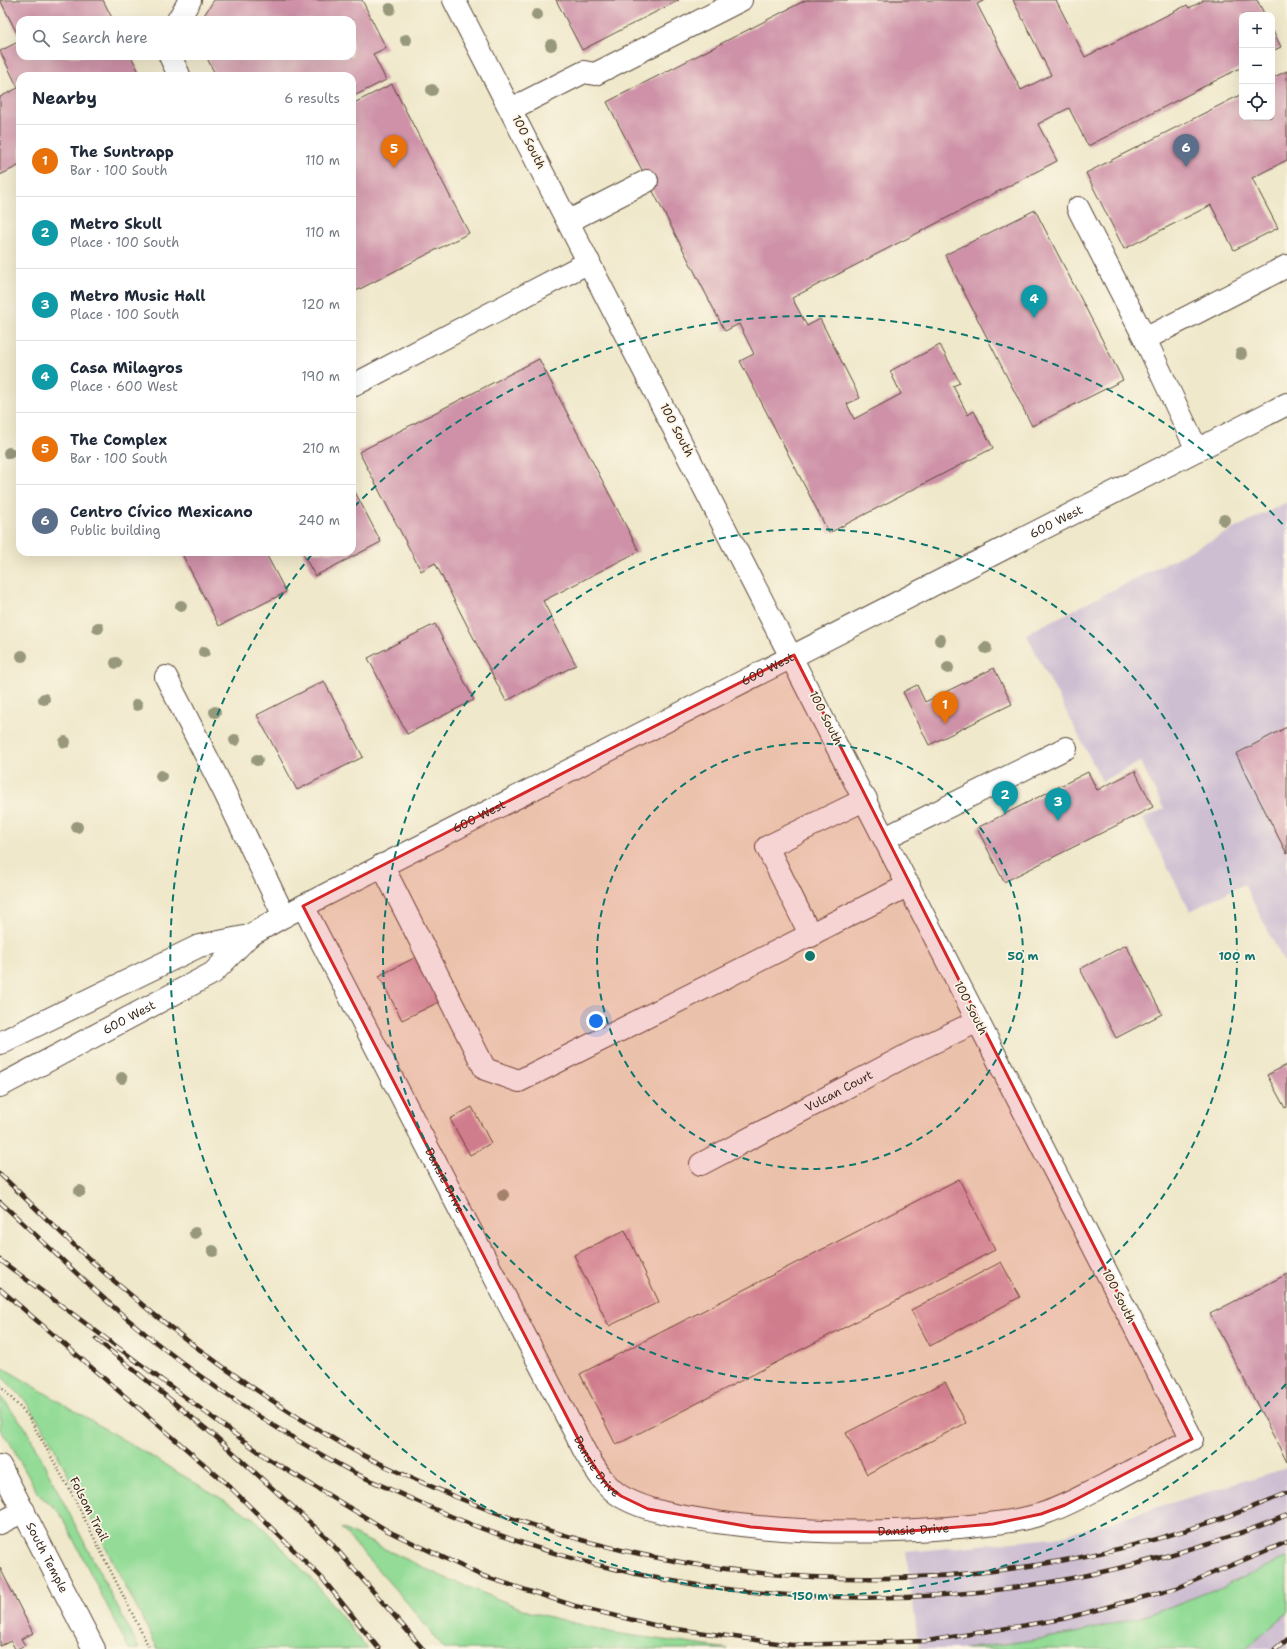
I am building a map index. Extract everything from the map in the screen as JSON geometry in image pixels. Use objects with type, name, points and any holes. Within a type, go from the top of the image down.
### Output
[{"type":"street","points":[[180,16],[190,0]]},
{"type":"street","name":"100 South","points":[[454,0],[794,655],[909,886],[1192,1439]]},
{"type":"street","points":[[511,108],[584,72],[595,74],[741,0]]},
{"type":"street","points":[[569,221],[647,181]]},
{"type":"street","points":[[1078,208],[1145,339],[1197,450]]},
{"type":"street","points":[[356,384],[589,262]]},
{"type":"street","points":[[1145,339],[1287,266]]},
{"type":"street","name":"600 West","points":[[0,1086],[213,973],[249,936],[294,911],[1287,404]]},
{"type":"street","name":"Dansie Drive","points":[[166,677],[224,791],[294,911],[585,1452],[598,1475],[607,1485],[621,1496],[648,1509],[697,1519],[811,1532],[899,1532],[993,1524],[1042,1514],[1065,1505],[1192,1439]]},
{"type":"street","points":[[885,838],[1066,748]]},
{"type":"street","points":[[811,936],[767,847],[866,799]]},
{"type":"street","points":[[382,866],[485,1069],[519,1081],[909,886]]},
{"type":"street","name":"600 West","points":[[0,1042],[199,946],[249,936]]},
{"type":"street","name":"Vulcan Court","points":[[701,1164],[913,1052],[978,1021]]},
{"type":"street","name":"South Temple","points":[[0,1466],[94,1649]]},
{"type":"street","points":[[0,1523],[24,1511]]},
{"type":"path","name":"Folsom Trail","points":[[0,1386],[28,1416],[36,1430],[71,1492],[150,1649]]},
{"type":"highlighted area","points":[[794,655],[1192,1439],[1065,1505],[1041,1514],[993,1524],[899,1532],[811,1532],[751,1527],[648,1509],[621,1496],[607,1485],[585,1452],[303,906]]},
{"type":"shaded area","points":[[1287,502],[1287,968],[1244,884],[1190,911],[1143,819],[1164,809],[1140,762],[1102,781],[1026,634]]},
{"type":"shaded area","points":[[1287,1468],[1287,1649],[919,1649],[906,1552],[1055,1538]]},
{"type":"green space","points":[[0,1366],[254,1518],[316,1584],[368,1649],[158,1649],[46,1432],[24,1399],[0,1375]]},
{"type":"green space","points":[[0,1396],[25,1427],[139,1649],[129,1649],[60,1513],[38,1494],[9,1441],[0,1430]]},
{"type":"green space","points":[[341,1528],[441,1576],[530,1612],[614,1633],[728,1649],[444,1649],[409,1605]]},
{"type":"green space","points":[[1287,1557],[1287,1613],[1246,1649],[963,1649],[1051,1637],[1095,1629],[1117,1623],[1157,1611],[1195,1597]]},
{"type":"building","points":[[0,0],[103,0],[111,16],[16,16],[16,31]]},
{"type":"building","points":[[214,0],[362,0],[386,48],[373,54],[386,80],[356,95],[356,72],[214,72],[208,60],[356,60],[356,16],[204,16]]},
{"type":"building","points":[[556,0],[679,0],[582,50]]},
{"type":"building","points":[[806,0],[985,0],[977,4],[1021,90],[1051,75],[1013,0],[1056,0],[1085,57],[1187,5],[1189,8],[1203,1],[1202,0],[1257,0],[1263,12],[1239,12],[1239,69],[1088,146],[1069,108],[1038,124],[1057,161],[792,298],[807,326],[820,319],[860,398],[847,404],[854,419],[901,394],[890,371],[940,345],[960,383],[953,386],[968,415],[974,411],[993,448],[829,533],[740,361],[754,354],[739,324],[725,331],[607,102]]},
{"type":"building","points":[[1275,35],[1281,47],[1275,50]]},
{"type":"building","points":[[16,43],[16,60],[133,60],[139,72],[16,72],[16,84],[0,51]]},
{"type":"building","points":[[1287,71],[1287,160],[1252,178],[1278,228],[1234,250],[1211,205],[1124,249],[1086,173],[1239,96],[1239,120],[1275,120],[1275,77]]},
{"type":"building","points":[[392,84],[469,233],[356,291],[356,102]]},
{"type":"building","points":[[16,89],[16,167],[0,175],[0,97]]},
{"type":"building","points":[[1035,210],[1123,380],[1032,426],[945,255]]},
{"type":"building","points":[[539,359],[639,551],[543,601],[576,665],[506,701],[435,563],[421,571],[359,452]]},
{"type":"building","points":[[356,494],[381,542],[356,555]]},
{"type":"building","points":[[183,556],[267,556],[286,592],[219,626]]},
{"type":"building","points":[[304,556],[354,556],[315,576]]},
{"type":"building","points":[[435,624],[474,700],[407,734],[368,658]]},
{"type":"building","points":[[994,668],[1012,704],[929,745],[903,692],[917,685],[925,702]]},
{"type":"building","points":[[324,681],[363,757],[297,790],[257,715]]},
{"type":"building","points":[[1287,727],[1287,854],[1236,754]]},
{"type":"building","points":[[1135,771],[1153,807],[1004,882],[977,828],[1088,772],[1097,790]]},
{"type":"building","points":[[1126,945],[1162,1014],[1116,1038],[1080,969]]},
{"type":"building","points":[[416,957],[439,1002],[402,1020],[379,976]]},
{"type":"building","points":[[1287,1065],[1287,1107],[1285,1108],[1267,1075]]},
{"type":"building","points":[[472,1107],[491,1143],[470,1155],[450,1119]]},
{"type":"building","points":[[959,1179],[995,1250],[616,1445],[580,1374]]},
{"type":"building","points":[[625,1230],[659,1302],[609,1326],[574,1255]]},
{"type":"building","points":[[1001,1262],[1020,1297],[930,1346],[911,1310]]},
{"type":"building","points":[[1287,1274],[1287,1462],[1210,1314]]},
{"type":"building","points":[[945,1382],[966,1423],[867,1474],[846,1433]]},
{"type":"building","points":[[0,1568],[33,1633],[21,1639],[25,1645],[17,1649],[15,1649],[11,1641],[0,1646]]},
{"type":"railway","points":[[0,1174],[104,1273],[201,1351],[287,1410],[346,1446],[400,1473],[456,1497],[556,1533],[660,1558],[765,1573],[872,1578],[978,1573],[1083,1557],[1187,1530],[1287,1493]]},
{"type":"railway","points":[[0,1202],[93,1289],[177,1359],[232,1399],[318,1453],[371,1481],[501,1536],[594,1564],[688,1583],[784,1595],[880,1597],[976,1592],[1072,1578],[1166,1556],[1242,1532],[1287,1515]]},
{"type":"railway","points":[[0,1260],[267,1458],[388,1531],[480,1575],[575,1606],[662,1627],[792,1645],[927,1641],[1063,1619],[1177,1588],[1287,1542]]},
{"type":"railway","points":[[0,1289],[227,1484],[322,1578],[379,1649]]},
{"type":"railway","points":[[96,1339],[216,1437],[326,1537],[423,1649]]},
{"type":"railway","points":[[1275,1649],[1287,1639]]},
{"type":"place","name":"Centro Cívico Mexicano","points":[[1186,167]]},
{"type":"place","name":"The Complex","points":[[394,168]]},
{"type":"place","name":"Casa Milagros","points":[[1034,318]]},
{"type":"place","name":"The Suntrapp","points":[[945,724]]},
{"type":"place","name":"Metro Skull","points":[[1005,814]]},
{"type":"place","name":"Metro Music Hall","points":[[1058,821]]}]
